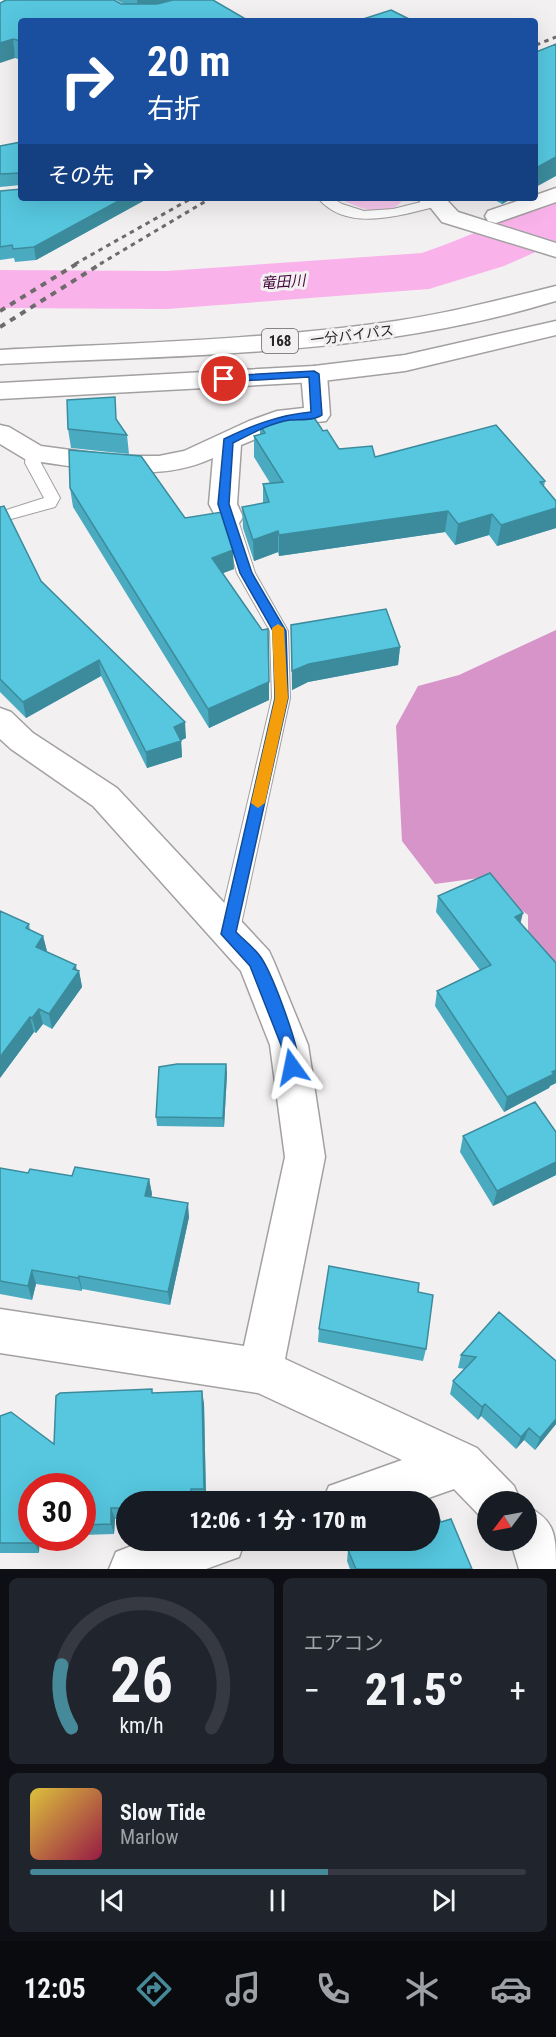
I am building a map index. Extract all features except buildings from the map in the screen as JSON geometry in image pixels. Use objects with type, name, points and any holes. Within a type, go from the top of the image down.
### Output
[{"type":"main road","points":[[486,222],[556,195]]},
{"type":"main road","points":[[434,201],[450,217],[556,229]]},
{"type":"main road","points":[[486,222],[556,250]]},
{"type":"main road","name":"一分バイパス","points":[[0,357],[315,340],[402,329],[530,303],[556,293]]},
{"type":"main road","name":"168","points":[[0,391],[314,374],[405,363],[556,328]]},
{"type":"main road","points":[[0,433],[34,453],[115,464],[159,464],[191,458],[258,427],[286,417],[316,415],[314,374]]},
{"type":"main road","points":[[228,442],[223,504],[229,517]]},
{"type":"main road","points":[[0,720],[22,741],[105,796],[180,877],[228,934],[256,962],[289,1045],[305,1157],[261,1371]]},
{"type":"main road","points":[[0,1331],[261,1371],[461,1464],[487,1491]]},
{"type":"main road","points":[[379,1491],[461,1464]]},
{"type":"main road","points":[[537,1550],[543,1569]]},
{"type":"main road","points":[[133,1569],[188,1551]]},
{"type":"lane","points":[[329,201],[353,215],[373,216],[429,201]]},
{"type":"lane","points":[[0,517],[49,503],[52,498],[33,463],[34,453]]},
{"type":"lane","points":[[228,934],[281,698],[279,631],[246,573],[229,517]]},
{"type":"shaded area","points":[[345,201],[402,201],[395,207],[380,211]]},
{"type":"shaded area","points":[[556,630],[556,975],[528,955],[528,915],[479,878],[435,884],[402,841],[396,726],[418,686],[459,675]]},
{"type":"waterway","name":"竜田川","points":[[0,289],[167,290],[429,271],[483,253],[556,221]]},
{"type":"railway","points":[[538,44],[556,37]]},
{"type":"railway","points":[[75,264],[187,201]]},
{"type":"railway","points":[[100,264],[206,201]]},
{"type":"railway","points":[[0,311],[78,263]]},
{"type":"railway","points":[[0,327],[102,263]]},
{"type":"slow traffic","points":[[258,803],[281,698],[278,628]]},
{"type":"route","points":[[224,379],[314,374],[316,415],[286,417],[258,427],[228,442],[223,504],[246,573],[279,631],[281,698],[228,934],[256,962],[289,1045],[292,1067]]}]
